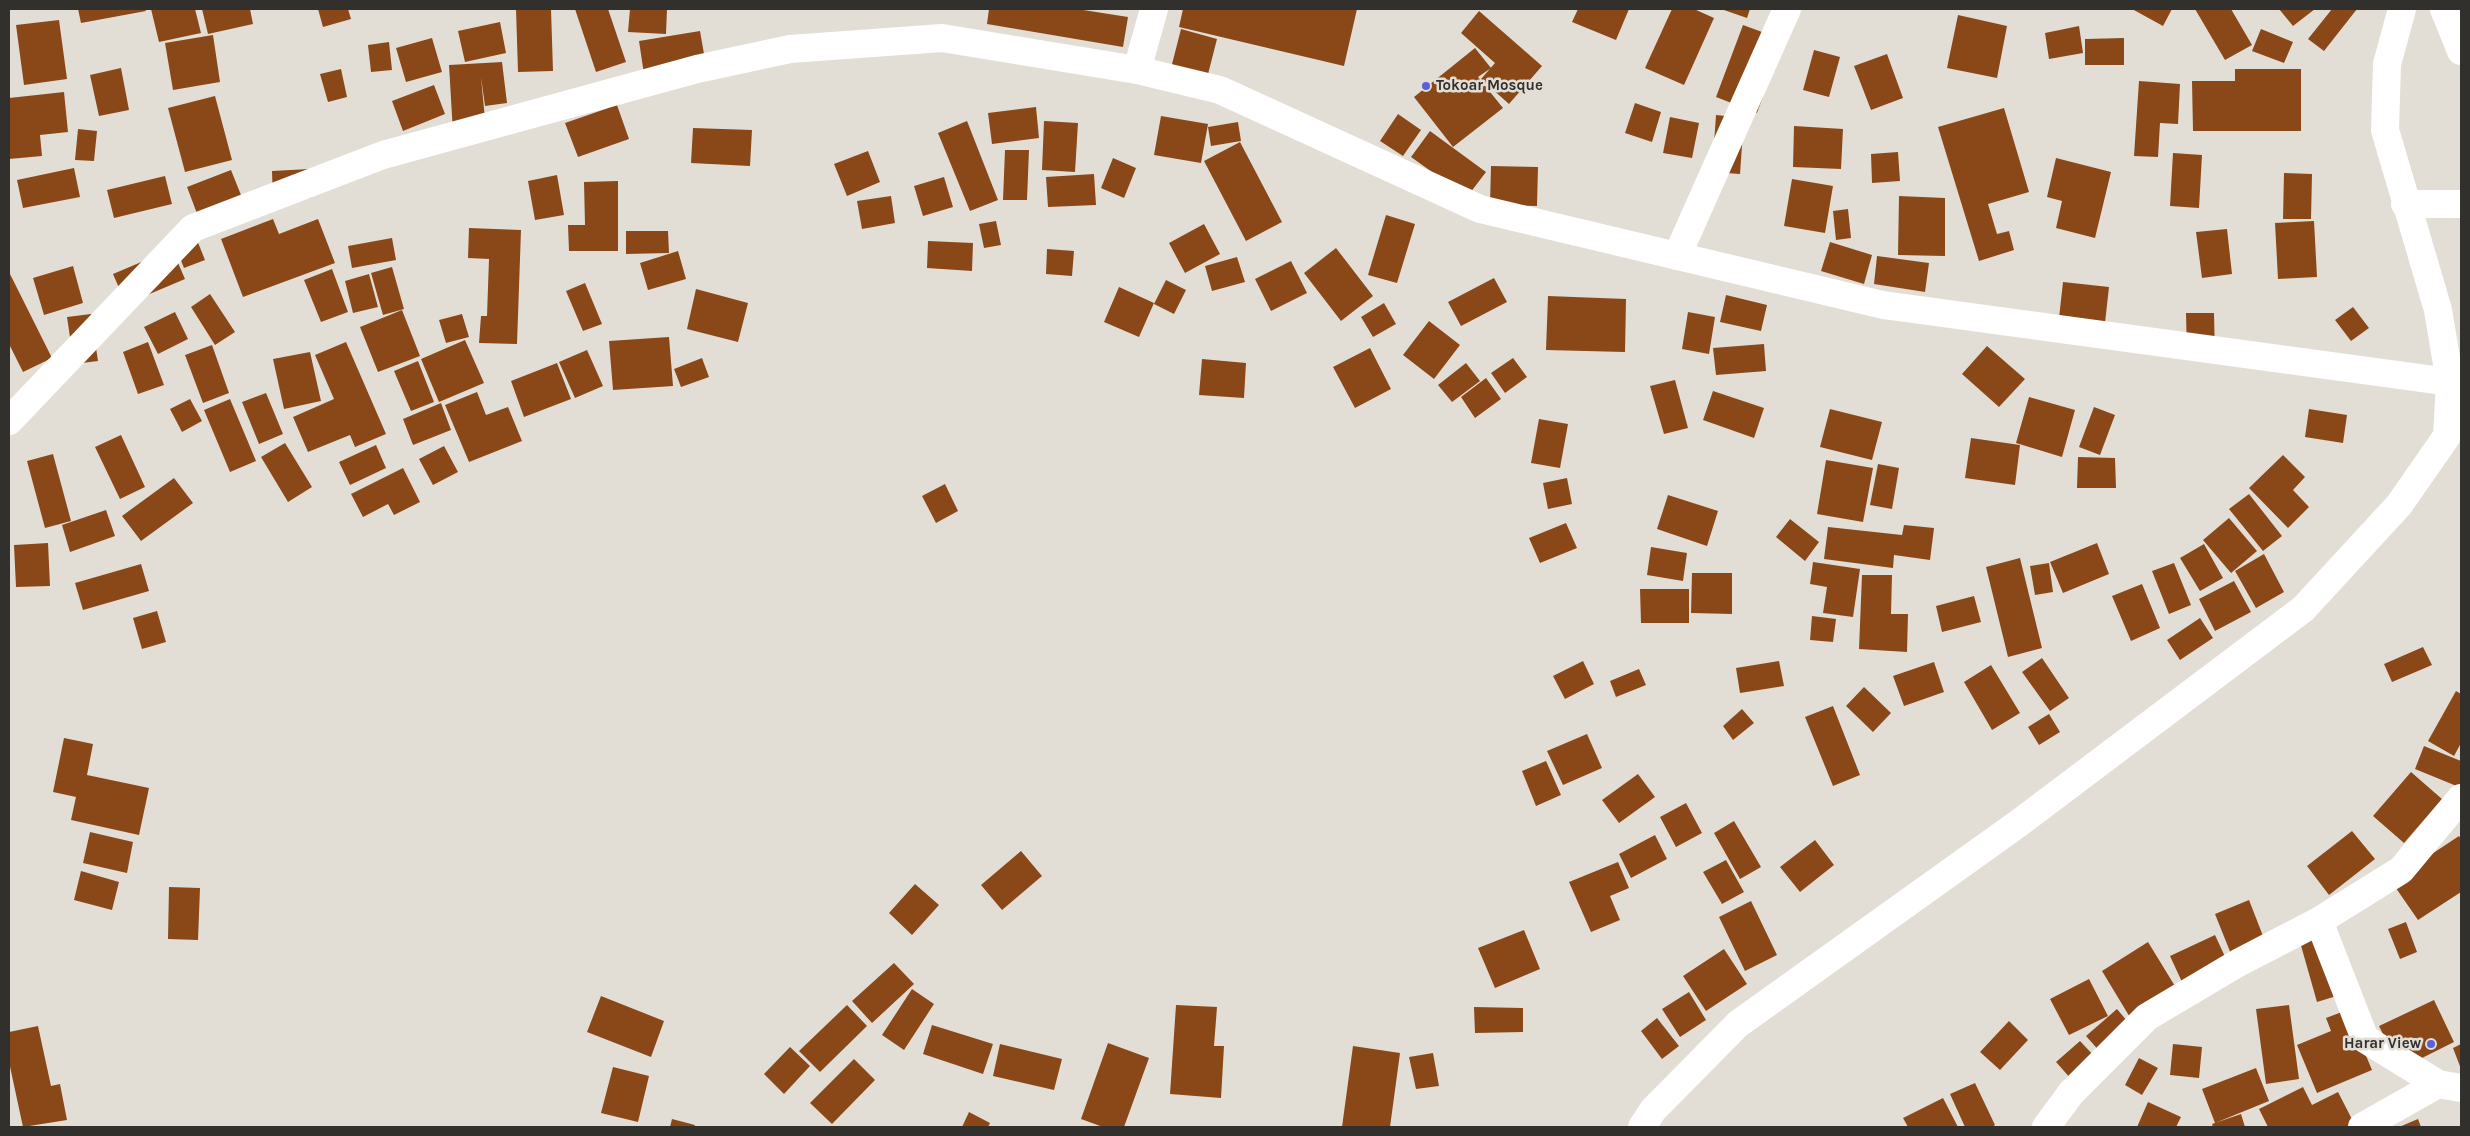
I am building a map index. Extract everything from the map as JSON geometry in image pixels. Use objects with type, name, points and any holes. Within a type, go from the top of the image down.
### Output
[{"type":"street","points":[[1137,70],[1154,9]]},
{"type":"street","points":[[1677,256],[1787,9]]},
{"type":"street","points":[[1642,1127],[1653,1110],[1738,1024],[2020,823],[2303,609],[2399,505],[2447,436],[2450,382],[2438,310],[2385,130],[2387,64],[2402,9]]},
{"type":"street","points":[[2444,9],[2461,51]]},
{"type":"street","points":[[9,421],[193,228],[383,155],[698,70],[790,49],[942,38],[1137,70],[1220,90],[1480,209],[1883,305],[2450,382]]},
{"type":"street","points":[[2406,204],[2461,204]]},
{"type":"street","points":[[2046,1127],[2071,1093],[2147,1017],[2238,963],[2319,921],[2401,870],[2461,798]]},
{"type":"street","points":[[2319,921],[2365,1039],[2450,1086]]},
{"type":"street","points":[[2362,1127],[2450,1086]]},
{"type":"building","points":[[78,9],[145,9],[146,11],[81,23]]},
{"type":"building","points":[[151,9],[195,9],[201,33],[159,42]]},
{"type":"building","points":[[202,9],[250,9],[253,24],[208,34]]},
{"type":"building","points":[[318,9],[348,9],[351,19],[323,27]]},
{"type":"building","points":[[516,9],[551,9],[553,71],[518,72]]},
{"type":"building","points":[[575,9],[608,9],[626,62],[596,72]]},
{"type":"building","points":[[630,9],[667,9],[666,34],[628,32]]},
{"type":"building","points":[[989,9],[1077,9],[1128,17],[1123,47],[987,24]]},
{"type":"building","points":[[1183,9],[1357,9],[1344,66],[1179,27]]},
{"type":"building","points":[[1578,9],[1629,9],[1616,40],[1572,22]]},
{"type":"building","points":[[1672,9],[1694,9],[1714,18],[1684,85],[1645,68]]},
{"type":"building","points":[[1721,9],[1750,9],[1747,18]]},
{"type":"building","points":[[2132,9],[2172,9],[2163,26]]},
{"type":"building","points":[[2195,9],[2231,9],[2252,45],[2225,60]]},
{"type":"building","points":[[2279,9],[2315,9],[2293,26]]},
{"type":"building","points":[[2332,9],[2357,9],[2324,51],[2308,39]]},
{"type":"building","points":[[1479,11],[1542,66],[1509,104],[1481,79],[1495,63],[1461,33]]},
{"type":"building","points":[[1958,15],[2007,26],[1997,78],[1947,68]]},
{"type":"building","points":[[59,20],[67,79],[24,85],[16,25]]},
{"type":"building","points":[[500,22],[506,53],[465,62],[458,31]]},
{"type":"building","points":[[1743,25],[1784,40],[1757,113],[1716,97]]},
{"type":"building","points":[[2079,26],[2083,53],[2049,59],[2045,33]]},
{"type":"building","points":[[1181,29],[1217,39],[1205,86],[1169,76]]},
{"type":"building","points":[[2261,29],[2293,42],[2284,63],[2252,51]]},
{"type":"building","points":[[700,31],[707,71],[645,81],[639,41]]},
{"type":"building","points":[[213,35],[220,82],[173,90],[165,43]]},
{"type":"building","points":[[432,38],[442,72],[406,82],[396,48]]},
{"type":"building","points":[[2124,38],[2124,65],[2085,65],[2085,39]]},
{"type":"building","points":[[389,42],[392,70],[371,72],[368,45]]},
{"type":"building","points":[[1475,48],[1491,68],[1478,77],[1503,108],[1453,147],[1414,97]]},
{"type":"building","points":[[1814,50],[1840,57],[1829,97],[1803,90]]},
{"type":"building","points":[[1887,54],[1903,98],[1871,110],[1854,66]]},
{"type":"building","points":[[502,62],[507,103],[485,106],[481,77],[486,130],[453,133],[449,65]]},
{"type":"building","points":[[121,68],[129,110],[99,116],[90,75]]},
{"type":"building","points":[[341,69],[347,97],[328,102],[320,74]]},
{"type":"building","points":[[2235,69],[2301,69],[2301,131],[2193,131],[2192,81],[2235,81]]},
{"type":"building","points":[[2139,81],[2180,84],[2178,124],[2160,123],[2158,157],[2134,156]]},
{"type":"building","points":[[434,85],[445,114],[403,131],[392,101]]},
{"type":"building","points":[[64,92],[68,132],[40,135],[42,156],[9,159],[9,98]]},
{"type":"building","points":[[215,96],[232,160],[185,172],[168,108]]},
{"type":"building","points":[[1635,103],[1661,112],[1652,142],[1625,133]]},
{"type":"building","points":[[617,105],[629,139],[578,157],[565,123]]},
{"type":"building","points":[[1036,107],[1039,138],[992,144],[988,113]]},
{"type":"building","points":[[2004,108],[2029,192],[1988,204],[1997,234],[2009,231],[2014,250],[1979,261],[1938,127]]},
{"type":"building","points":[[1398,114],[1421,130],[1403,156],[1380,141]]},
{"type":"building","points":[[1716,115],[1744,118],[1740,174],[1712,172]]},
{"type":"building","points":[[1161,116],[1208,124],[1201,163],[1154,155]]},
{"type":"building","points":[[1670,117],[1699,123],[1692,158],[1663,153]]},
{"type":"building","points":[[967,121],[998,200],[970,211],[938,133]]},
{"type":"building","points":[[1044,121],[1078,123],[1075,172],[1042,170]]},
{"type":"building","points":[[1238,122],[1241,141],[1211,146],[1208,127]]},
{"type":"building","points":[[1794,126],[1843,129],[1841,169],[1793,167]]},
{"type":"building","points":[[693,128],[752,130],[750,166],[691,163]]},
{"type":"building","points":[[78,129],[97,131],[94,161],[75,160]]},
{"type":"building","points":[[1430,131],[1486,172],[1467,197],[1411,157]]},
{"type":"building","points":[[1240,142],[1282,222],[1246,241],[1204,161]]},
{"type":"building","points":[[1005,150],[1029,150],[1027,200],[1003,200]]},
{"type":"building","points":[[868,151],[880,182],[847,196],[834,164]]},
{"type":"building","points":[[1898,152],[1900,181],[1872,183],[1871,154]]},
{"type":"building","points":[[2173,153],[2202,155],[2199,208],[2170,206]]},
{"type":"building","points":[[1113,158],[1136,168],[1124,198],[1101,188]]},
{"type":"building","points":[[2056,158],[2111,172],[2095,238],[2056,228],[2062,201],[2047,197]]},
{"type":"building","points":[[1491,166],[1538,167],[1537,206],[1490,205]]},
{"type":"building","points":[[74,168],[80,197],[23,208],[17,180]]},
{"type":"building","points":[[309,169],[311,198],[273,200],[272,171]]},
{"type":"building","points":[[231,170],[249,215],[204,232],[187,187]]},
{"type":"building","points":[[2284,173],[2312,174],[2311,219],[2283,219]]},
{"type":"building","points":[[1094,174],[1096,205],[1048,207],[1046,177]]},
{"type":"building","points":[[557,175],[564,215],[535,220],[528,181]]},
{"type":"building","points":[[165,176],[172,204],[114,218],[107,190]]},
{"type":"building","points":[[944,177],[953,207],[923,216],[914,186]]},
{"type":"building","points":[[1792,179],[1833,186],[1825,233],[1784,226]]},
{"type":"building","points":[[618,181],[618,251],[569,251],[568,225],[585,225],[584,182]]},
{"type":"building","points":[[891,196],[895,223],[862,229],[857,201]]},
{"type":"building","points":[[1899,196],[1945,198],[1945,256],[1898,255]]},
{"type":"building","points":[[1848,209],[1851,238],[1836,240],[1833,211]]},
{"type":"building","points":[[1386,215],[1415,224],[1397,283],[1368,275]]},
{"type":"building","points":[[273,219],[279,234],[318,219],[335,263],[243,297],[221,239]]},
{"type":"building","points":[[996,221],[1001,245],[984,248],[979,224]]},
{"type":"building","points":[[2314,221],[2317,277],[2278,279],[2275,223]]},
{"type":"building","points":[[1204,224],[1220,254],[1185,273],[1169,243]]},
{"type":"building","points":[[469,228],[521,230],[517,344],[479,343],[481,316],[487,316],[489,259],[468,258]]},
{"type":"building","points":[[2227,229],[2232,274],[2202,278],[2196,232]]},
{"type":"building","points":[[626,231],[668,231],[669,253],[626,254]]},
{"type":"building","points":[[195,235],[205,260],[184,268],[174,243]]},
{"type":"building","points":[[392,238],[396,260],[352,268],[348,246]]},
{"type":"building","points":[[928,241],[973,243],[972,271],[927,268]]},
{"type":"building","points":[[1830,242],[1872,255],[1864,284],[1821,271]]},
{"type":"building","points":[[1336,248],[1373,296],[1341,321],[1304,273]]},
{"type":"building","points":[[172,249],[185,279],[126,304],[113,274]]},
{"type":"building","points":[[1047,249],[1074,251],[1072,276],[1046,274]]},
{"type":"building","points":[[678,251],[686,279],[648,290],[640,263]]},
{"type":"building","points":[[1877,256],[1929,263],[1925,292],[1874,284]]},
{"type":"building","points":[[1237,257],[1245,282],[1212,291],[1205,266]]},
{"type":"building","points":[[1291,261],[1307,293],[1271,311],[1255,279]]},
{"type":"building","points":[[73,266],[83,303],[44,315],[33,278]]},
{"type":"building","points":[[392,267],[404,309],[383,315],[371,273]]},
{"type":"building","points":[[332,269],[348,312],[321,322],[304,280]]},
{"type":"building","points":[[9,272],[52,358],[23,372],[9,344]]},
{"type":"building","points":[[369,274],[378,307],[353,313],[345,281]]},
{"type":"building","points":[[1494,278],[1507,302],[1461,326],[1448,302]]},
{"type":"building","points":[[1166,280],[1186,290],[1174,314],[1154,304]]},
{"type":"building","points":[[2063,282],[2109,287],[2105,323],[2059,318]]},
{"type":"building","points":[[585,283],[602,324],[583,331],[566,291]]},
{"type":"building","points":[[1119,287],[1154,303],[1139,337],[1104,322]]},
{"type":"building","points":[[696,289],[748,303],[738,342],[687,329]]},
{"type":"building","points":[[210,294],[235,332],[215,345],[191,307]]},
{"type":"building","points":[[1726,295],[1767,305],[1761,331],[1720,322]]},
{"type":"building","points":[[1548,296],[1626,299],[1625,352],[1546,350]]},
{"type":"building","points":[[1384,303],[1396,324],[1373,337],[1361,317]]},
{"type":"building","points":[[2353,307],[2369,328],[2351,341],[2335,320]]},
{"type":"building","points":[[402,310],[420,356],[378,372],[360,327]]},
{"type":"building","points":[[175,312],[188,339],[158,354],[144,327]]},
{"type":"building","points":[[1688,312],[1715,317],[1709,354],[1682,349]]},
{"type":"building","points":[[2186,313],[2214,313],[2215,356],[2187,356]]},
{"type":"building","points":[[91,314],[98,361],[74,364],[67,317]]},
{"type":"building","points":[[462,314],[469,337],[446,343],[439,320]]},
{"type":"building","points":[[1429,321],[1460,345],[1434,379],[1403,355]]},
{"type":"building","points":[[669,337],[673,386],[613,390],[609,341]]},
{"type":"building","points":[[465,340],[484,383],[439,402],[421,359]]},
{"type":"building","points":[[148,342],[164,385],[138,394],[123,352]]},
{"type":"building","points":[[346,342],[386,434],[355,447],[350,435],[308,452],[293,417],[334,399],[315,355]]},
{"type":"building","points":[[1764,344],[1766,371],[1716,375],[1713,348]]},
{"type":"building","points":[[212,345],[229,393],[203,403],[185,355]]},
{"type":"building","points":[[1987,346],[2025,379],[1999,407],[1962,374]]},
{"type":"building","points":[[1370,348],[1391,389],[1355,408],[1333,367]]},
{"type":"building","points":[[587,350],[603,386],[575,398],[559,362]]},
{"type":"building","points":[[310,352],[321,401],[284,409],[273,359]]},
{"type":"building","points":[[702,358],[709,377],[681,387],[674,369]]},
{"type":"building","points":[[1513,358],[1527,377],[1505,393],[1491,373]]},
{"type":"building","points":[[1202,359],[1246,363],[1244,398],[1199,395]]},
{"type":"building","points":[[418,361],[434,402],[411,411],[394,371]]},
{"type":"building","points":[[557,363],[571,399],[524,417],[511,381]]},
{"type":"building","points":[[1466,363],[1480,381],[1452,402],[1438,385]]},
{"type":"building","points":[[1486,378],[1501,399],[1475,418],[1461,397]]},
{"type":"building","points":[[1675,380],[1688,428],[1664,434],[1650,386]]},
{"type":"building","points":[[1713,391],[1764,408],[1754,438],[1703,420]]},
{"type":"building","points":[[477,392],[486,415],[508,407],[522,441],[469,462],[445,405]]},
{"type":"building","points":[[266,393],[283,434],[259,444],[242,402]]},
{"type":"building","points":[[2029,397],[2075,410],[2062,457],[2016,443]]},
{"type":"building","points":[[190,399],[202,421],[182,432],[170,409]]},
{"type":"building","points":[[230,399],[256,461],[230,472],[204,410]]},
{"type":"building","points":[[441,403],[451,430],[413,445],[403,419]]},
{"type":"building","points":[[2094,407],[2115,415],[2100,455],[2079,447]]},
{"type":"building","points":[[1830,409],[1882,422],[1872,460],[1820,447]]},
{"type":"building","points":[[2309,409],[2347,415],[2343,443],[2305,437]]},
{"type":"building","points":[[1539,419],[1568,424],[1560,468],[1531,463]]},
{"type":"building","points":[[121,435],[145,487],[120,499],[95,447]]},
{"type":"building","points":[[1971,438],[2020,445],[2015,485],[1965,478]]},
{"type":"building","points":[[285,443],[312,487],[288,502],[261,457]]},
{"type":"building","points":[[376,445],[386,468],[350,485],[339,462]]},
{"type":"building","points":[[444,446],[458,472],[433,485],[419,459]]},
{"type":"building","points":[[53,454],[71,521],[45,528],[27,461]]},
{"type":"building","points":[[2283,455],[2305,477],[2293,490],[2309,507],[2288,528],[2249,488]]},
{"type":"building","points":[[2078,457],[2115,458],[2116,488],[2077,488]]},
{"type":"building","points":[[1826,460],[1873,468],[1863,522],[1817,514]]},
{"type":"building","points":[[1878,464],[1899,468],[1892,509],[1870,505]]},
{"type":"building","points":[[403,468],[420,502],[394,515],[388,504],[363,517],[351,494]]},
{"type":"building","points":[[174,478],[193,503],[141,541],[122,516]]},
{"type":"building","points":[[1567,478],[1572,504],[1548,509],[1543,483]]},
{"type":"building","points":[[945,484],[958,511],[936,523],[922,496]]},
{"type":"building","points":[[2249,494],[2282,536],[2263,551],[2229,509]]},
{"type":"building","points":[[1668,495],[1718,511],[1707,546],[1657,529]]},
{"type":"building","points":[[106,510],[115,536],[70,552],[62,525]]},
{"type":"building","points":[[2229,518],[2257,551],[2231,573],[2203,540]]},
{"type":"building","points":[[1790,519],[1819,542],[1805,561],[1776,537]]},
{"type":"building","points":[[1566,523],[1577,548],[1540,563],[1529,538]]},
{"type":"building","points":[[1904,525],[1934,528],[1930,560],[1894,555],[1893,568],[1824,559],[1828,527],[1902,535]]},
{"type":"building","points":[[48,543],[50,586],[16,587],[14,545]]},
{"type":"building","points":[[2097,543],[2109,574],[2063,593],[2050,562]]},
{"type":"building","points":[[2204,544],[2223,578],[2200,591],[2180,558]]},
{"type":"building","points":[[1651,547],[1687,553],[1683,581],[1647,575]]},
{"type":"building","points":[[2264,554],[2284,592],[2256,608],[2235,571]]},
{"type":"building","points":[[2020,558],[2042,648],[2008,657],[1986,567]]},
{"type":"building","points":[[1813,562],[1860,569],[1853,617],[1823,613],[1827,587],[1810,584]]},
{"type":"building","points":[[2049,563],[2053,592],[2035,595],[2030,566]]},
{"type":"building","points":[[2174,563],[2191,605],[2169,614],[2152,571]]},
{"type":"building","points":[[141,564],[149,591],[83,610],[75,583]]},
{"type":"building","points":[[1692,573],[1732,573],[1732,614],[1691,613]]},
{"type":"building","points":[[1862,575],[1892,575],[1891,614],[1908,614],[1907,652],[1859,649]]},
{"type":"building","points":[[2234,581],[2251,612],[2215,631],[2199,599]]},
{"type":"building","points":[[2142,584],[2160,628],[2131,641],[2112,596]]},
{"type":"building","points":[[1640,589],[1689,589],[1689,623],[1641,623]]},
{"type":"building","points":[[1974,596],[1981,622],[1942,632],[1936,606]]},
{"type":"building","points":[[157,611],[166,642],[142,649],[133,618]]},
{"type":"building","points":[[1812,616],[1836,619],[1833,642],[1810,640]]},
{"type":"building","points":[[2200,618],[2213,638],[2180,660],[2167,640]]},
{"type":"building","points":[[2423,647],[2432,665],[2392,682],[2384,664]]},
{"type":"building","points":[[2042,658],[2069,698],[2050,711],[2022,672]]},
{"type":"building","points":[[1583,661],[1594,684],[1565,699],[1553,676]]},
{"type":"building","points":[[1779,661],[1784,686],[1740,693],[1736,668]]},
{"type":"building","points":[[1934,662],[1944,692],[1904,706],[1893,676]]},
{"type":"building","points":[[1991,665],[2020,713],[1992,730],[1964,682]]},
{"type":"building","points":[[1639,669],[1646,685],[1616,697],[1610,681]]},
{"type":"building","points":[[1864,687],[1891,713],[1873,732],[1846,706]]},
{"type":"building","points":[[2456,691],[2461,694],[2461,743],[2454,756],[2428,741]]},
{"type":"building","points":[[1833,706],[1860,775],[1833,786],[1805,717]]},
{"type":"building","points":[[1742,709],[1754,723],[1733,740],[1723,726]]},
{"type":"building","points":[[2049,714],[2060,732],[2039,745],[2028,727]]},
{"type":"building","points":[[1587,734],[1602,768],[1563,785],[1547,751]]},
{"type":"building","points":[[64,738],[93,744],[87,775],[149,788],[139,835],[71,820],[76,797],[53,792]]},
{"type":"building","points":[[2424,746],[2461,761],[2461,782],[2459,787],[2415,769]]},
{"type":"building","points":[[1546,761],[1561,795],[1536,806],[1522,771]]},
{"type":"building","points":[[2411,772],[2442,799],[2404,843],[2373,816]]},
{"type":"building","points":[[1638,774],[1655,797],[1619,823],[1602,800]]},
{"type":"building","points":[[1686,803],[1702,833],[1676,847],[1660,817]]},
{"type":"building","points":[[1734,821],[1761,867],[1740,879],[1714,833]]},
{"type":"building","points":[[2352,831],[2375,859],[2329,895],[2307,866]]},
{"type":"building","points":[[90,832],[133,842],[127,873],[83,863]]},
{"type":"building","points":[[1655,835],[1667,859],[1631,878],[1619,854]]},
{"type":"building","points":[[2459,836],[2461,839],[2461,892],[2418,920],[2391,881]]},
{"type":"building","points":[[1815,840],[1834,865],[1800,892],[1780,867]]},
{"type":"building","points":[[1021,851],[1042,876],[1002,910],[981,885]]},
{"type":"building","points":[[1726,860],[1744,892],[1722,904],[1703,872]]},
{"type":"building","points":[[1618,862],[1629,888],[1610,896],[1620,920],[1591,932],[1569,882]]},
{"type":"building","points":[[81,871],[119,882],[112,910],[74,900]]},
{"type":"building","points":[[915,884],[939,905],[912,935],[889,913]]},
{"type":"building","points":[[169,887],[200,888],[198,940],[168,939]]},
{"type":"building","points":[[2249,900],[2265,941],[2231,954],[2215,914]]},
{"type":"building","points":[[1751,901],[1777,955],[1745,971],[1719,917]]},
{"type":"building","points":[[2406,922],[2417,952],[2400,959],[2388,929]]},
{"type":"building","points":[[1524,930],[1540,969],[1495,988],[1478,948]]},
{"type":"building","points":[[2215,935],[2227,961],[2182,982],[2170,956]]},
{"type":"building","points":[[2327,935],[2343,994],[2317,1002],[2300,942]]},
{"type":"building","points":[[2148,942],[2178,991],[2131,1019],[2102,971]]},
{"type":"building","points":[[1724,949],[1747,984],[1706,1011],[1683,976]]},
{"type":"building","points":[[894,963],[914,984],[872,1023],[852,1001]]},
{"type":"building","points":[[2089,979],[2108,1016],[2069,1035],[2050,999]]},
{"type":"building","points":[[912,989],[934,1004],[904,1050],[882,1035]]},
{"type":"building","points":[[1689,992],[1706,1020],[1680,1037],[1662,1009]]},
{"type":"building","points":[[601,996],[664,1021],[651,1057],[587,1032]]},
{"type":"building","points":[[2434,1000],[2454,1042],[2400,1069],[2379,1026]]},
{"type":"building","points":[[847,1005],[867,1026],[820,1072],[799,1051]]},
{"type":"building","points":[[1176,1005],[1217,1007],[1214,1046],[1224,1046],[1221,1098],[1170,1094]]},
{"type":"building","points":[[2289,1005],[2299,1079],[2266,1084],[2256,1009]]},
{"type":"building","points":[[1474,1007],[1523,1008],[1523,1032],[1475,1033]]},
{"type":"building","points":[[2117,1009],[2133,1028],[2102,1054],[2086,1036]]},
{"type":"building","points":[[2347,1010],[2372,1070],[2317,1093],[2297,1045],[2331,1031],[2326,1018]]},
{"type":"building","points":[[1657,1018],[1679,1046],[1662,1059],[1641,1031]]},
{"type":"building","points":[[2009,1021],[2028,1040],[2000,1070],[1980,1052]]},
{"type":"building","points":[[932,1025],[993,1044],[983,1074],[923,1054]]},
{"type":"building","points":[[38,1026],[51,1086],[60,1084],[67,1120],[23,1127],[9,1062],[9,1032]]},
{"type":"building","points":[[2080,1041],[2096,1058],[2072,1080],[2056,1062]]},
{"type":"building","points":[[1108,1043],[1149,1058],[1124,1127],[1103,1127],[1081,1119]]},
{"type":"building","points":[[1000,1044],[1062,1059],[1054,1090],[993,1076]]},
{"type":"building","points":[[2173,1044],[2202,1047],[2199,1078],[2170,1075]]},
{"type":"building","points":[[2461,1044],[2461,1069],[2453,1048]]},
{"type":"building","points":[[1353,1046],[1400,1053],[1390,1127],[1342,1127]]},
{"type":"building","points":[[790,1047],[810,1066],[784,1094],[764,1074]]},
{"type":"building","points":[[1433,1053],[1439,1086],[1416,1089],[1409,1057]]},
{"type":"building","points":[[2139,1058],[2158,1068],[2142,1095],[2125,1085]]},
{"type":"building","points":[[854,1059],[875,1080],[832,1124],[810,1103]]},
{"type":"building","points":[[613,1067],[649,1076],[638,1122],[601,1113]]},
{"type":"building","points":[[2256,1068],[2269,1101],[2215,1123],[2202,1089]]},
{"type":"building","points":[[1975,1083],[1995,1125],[1992,1127],[1965,1127],[1950,1094]]},
{"type":"building","points":[[2303,1087],[2312,1105],[2338,1092],[2356,1127],[2268,1127],[2259,1109]]},
{"type":"building","points":[[1943,1098],[1958,1127],[1908,1127],[1903,1118]]},
{"type":"building","points":[[2148,1102],[2181,1117],[2176,1127],[2137,1127]]},
{"type":"building","points":[[969,1112],[990,1123],[988,1127],[962,1127]]},
{"type":"building","points":[[2241,1114],[2245,1127],[2213,1127],[2212,1124]]},
{"type":"building","points":[[672,1119],[695,1125],[694,1127],[670,1127]]},
{"type":"building","points":[[2418,1119],[2421,1127],[2399,1127]]},
{"type":"place","name":"Tokoar Mosque","points":[[1426,86]]},
{"type":"place","name":"Harar View","points":[[2431,1044]]}]
